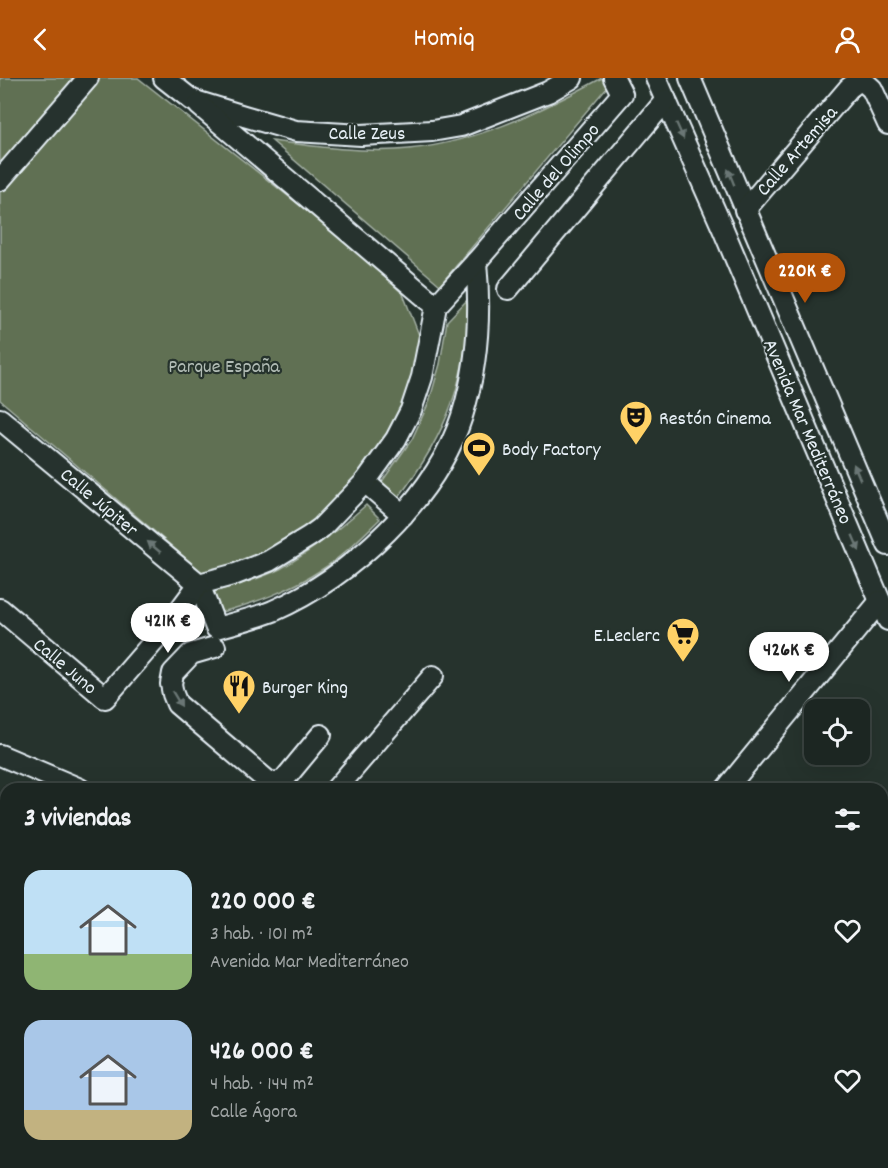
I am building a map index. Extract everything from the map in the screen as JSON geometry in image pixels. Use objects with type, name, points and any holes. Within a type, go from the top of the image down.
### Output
[{"type":"street","points":[[0,180],[88,78]]},
{"type":"street","name":"Calle Zeus","points":[[164,78],[192,100],[296,131],[361,135],[432,131],[461,126],[548,92],[572,78]]},
{"type":"street","name":"Calle del Olimpo","points":[[436,306],[622,94],[614,78]]},
{"type":"street","name":"Avenida Mar Mediterráneo","points":[[656,78],[728,239],[888,620]]},
{"type":"street","name":"Avenida Mar Mediterráneo","points":[[690,78],[888,545]]},
{"type":"street","name":"Calle Artemisa","points":[[745,210],[849,88],[861,79],[872,89],[888,124]]},
{"type":"street","points":[[192,100],[436,306],[422,377],[411,410],[396,439],[364,482],[321,528],[310,536],[269,561],[236,574],[199,584],[215,638]]},
{"type":"street","points":[[508,290],[666,100]]},
{"type":"street","points":[[321,735],[283,781],[270,783],[177,704],[172,694],[173,673],[191,654],[215,638],[311,591],[363,553],[403,515],[443,458],[462,417],[471,387],[479,327],[476,262]]},
{"type":"street","name":"Calle Júpiter","points":[[0,419],[199,584]]},
{"type":"street","points":[[364,482],[403,515]]},
{"type":"street","name":"Calle Juno","points":[[0,609],[105,698],[170,623],[199,584]]},
{"type":"street","points":[[731,783],[880,601]]},
{"type":"street","points":[[341,783],[433,676]]},
{"type":"street","points":[[0,755],[66,783]]},
{"type":"green space","name":"Parque España","points":[[0,78],[138,78],[353,247],[403,294],[419,335],[417,361],[402,410],[368,467],[316,521],[244,562],[220,570],[202,572],[0,400]]},
{"type":"green space","points":[[602,78],[607,87],[440,285],[272,141],[365,150],[396,150],[450,142],[503,126]]},
{"type":"green space","points":[[470,297],[464,354],[452,404],[430,450],[398,498],[381,483],[412,439],[429,402],[440,364],[447,321]]},
{"type":"green space","points":[[366,505],[380,519],[329,565],[284,590],[258,601],[218,613],[213,592],[280,569],[324,540]]},
{"type":"place","name":"Restón Cinema","points":[[636,446]]},
{"type":"place","name":"Body Factory","points":[[479,477]]},
{"type":"place","name":"E.Leclerc","points":[[683,663]]},
{"type":"place","name":"Burger King","points":[[239,715]]}]
